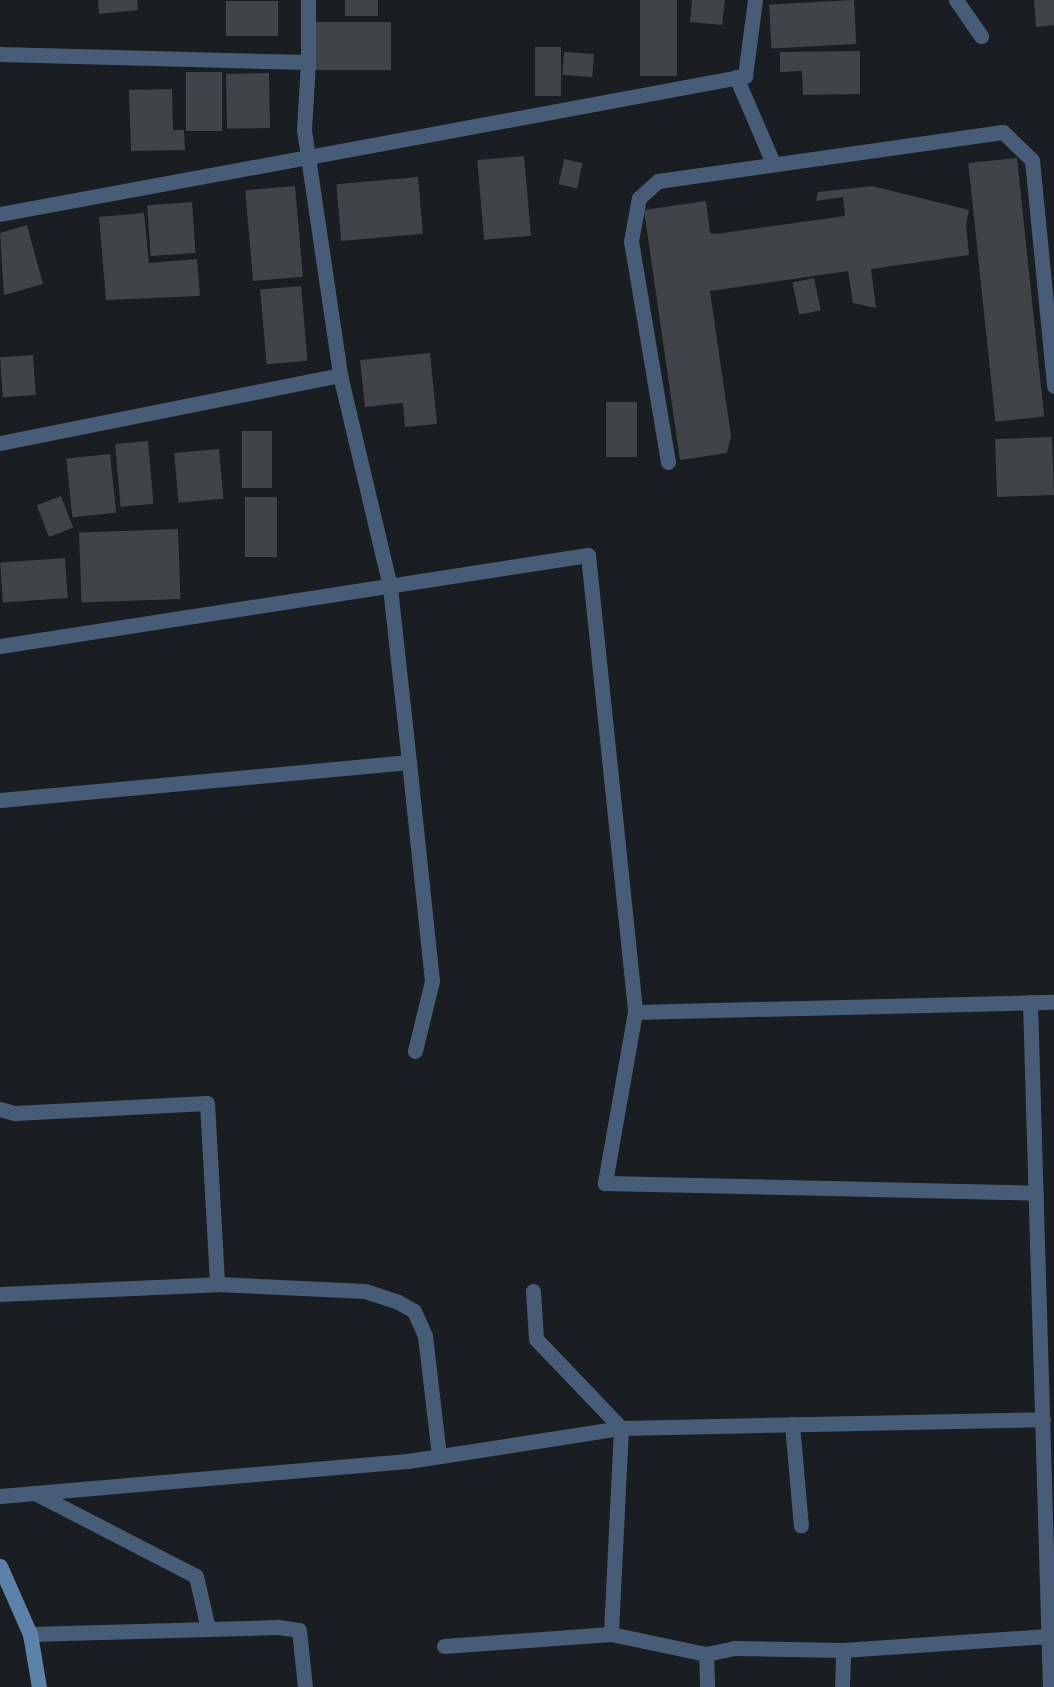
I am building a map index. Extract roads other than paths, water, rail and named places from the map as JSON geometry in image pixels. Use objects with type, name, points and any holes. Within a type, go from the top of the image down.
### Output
[{"type":"main road","points":[[0,1566],[30,1634],[39,1687]]},
{"type":"street","points":[[308,0],[308,62],[304,130],[310,157],[340,375],[390,587],[432,981],[416,1052]]},
{"type":"street","points":[[0,214],[745,76],[755,0]]},
{"type":"street","points":[[956,0],[981,36]]},
{"type":"street","points":[[0,54],[308,62]]},
{"type":"street","points":[[736,77],[773,163]]},
{"type":"street","points":[[668,462],[631,241],[639,198],[658,180],[1003,132],[1032,160],[1054,386]]},
{"type":"street","points":[[0,443],[340,375]]},
{"type":"street","points":[[0,646],[588,555],[635,1012],[605,1183],[1036,1193]]},
{"type":"street","points":[[0,800],[409,762]]},
{"type":"street","points":[[1030,1002],[1042,1419],[1049,1471],[1050,1687]]},
{"type":"street","points":[[635,1012],[1054,1002]]},
{"type":"street","points":[[0,1109],[15,1113],[207,1103],[217,1284]]},
{"type":"street","points":[[0,1294],[217,1284],[365,1291],[414,1311],[425,1336],[439,1456]]},
{"type":"street","points":[[533,1291],[536,1339],[621,1428],[611,1634]]},
{"type":"street","points":[[0,1496],[439,1456],[621,1428],[1042,1419]]},
{"type":"street","points":[[792,1424],[801,1526]]},
{"type":"street","points":[[35,1493],[196,1576],[208,1629]]},
{"type":"street","points":[[30,1634],[278,1627],[298,1630],[306,1687]]},
{"type":"street","points":[[444,1646],[611,1634],[706,1654],[734,1648],[843,1650],[1049,1636]]},
{"type":"street","points":[[842,1687],[843,1650]]},
{"type":"street","points":[[706,1654],[707,1687]]}]
